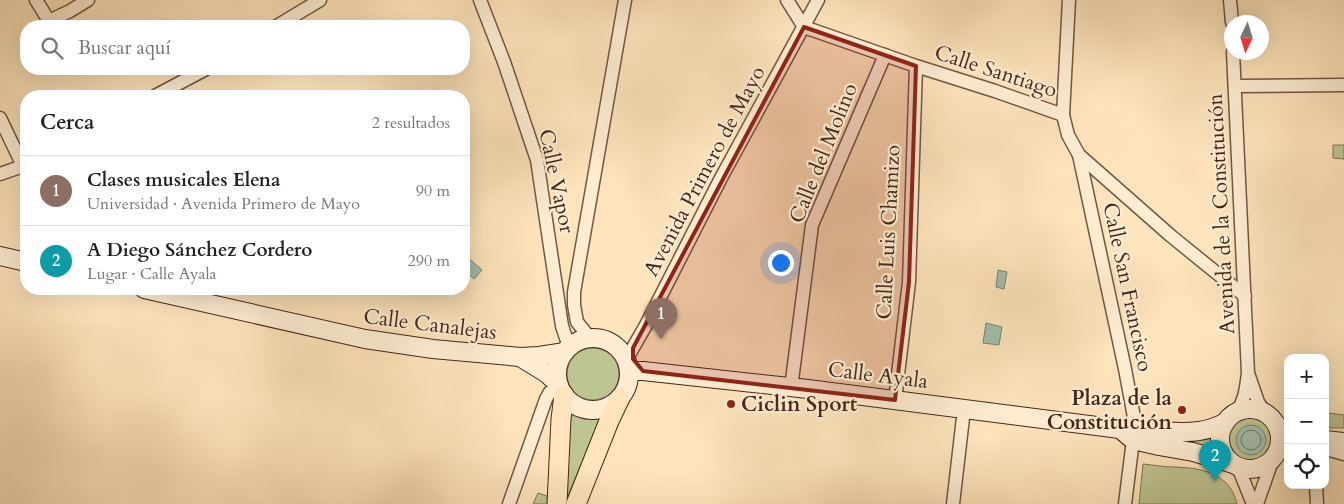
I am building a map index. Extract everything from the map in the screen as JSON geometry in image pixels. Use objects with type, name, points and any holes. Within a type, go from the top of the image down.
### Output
[{"type":"main road","points":[[0,256],[20,261]]},
{"type":"main road","name":"Calle Canalejas","points":[[171,295],[365,339],[433,349],[520,357],[556,355],[576,343],[590,338]]},
{"type":"main road","points":[[576,504],[608,421],[627,384],[633,362],[609,342],[600,338],[590,338]]},
{"type":"main road","points":[[556,355],[560,360],[558,378],[561,389],[572,402],[581,407],[591,409],[606,406],[620,398]]},
{"type":"main road","points":[[556,355],[561,389],[557,504]]},
{"type":"main road","name":"Calle Ayala","points":[[633,362],[791,388],[1130,432],[1188,432],[1211,429],[1231,418]]},
{"type":"main road","points":[[1246,410],[1257,410],[1266,414],[1283,431],[1280,438],[1278,456],[1256,469],[1247,469],[1236,465],[1226,457],[1222,449],[1220,440],[1222,431],[1231,418],[1246,410]]},
{"type":"main road","name":"Calle Ayala","points":[[1130,432],[1159,446],[1193,452],[1236,465]]},
{"type":"main road","points":[[1329,443],[1344,449]]},
{"type":"street","points":[[36,0],[49,20]]},
{"type":"street","points":[[52,20],[88,0]]},
{"type":"street","points":[[287,20],[320,0]]},
{"type":"street","name":"Calle Vapor","points":[[480,0],[504,62],[536,160],[562,326],[556,355],[544,381],[546,399]]},
{"type":"street","points":[[590,338],[576,322],[574,305],[576,277],[625,0]]},
{"type":"street","points":[[787,0],[804,27]]},
{"type":"street","name":"Avenida Primero de Mayo","points":[[633,362],[646,325],[721,178],[818,0]]},
{"type":"street","points":[[1063,115],[1069,0]]},
{"type":"street","points":[[1230,0],[1231,15]]},
{"type":"street","name":"Calle Santiago","points":[[804,27],[1063,115],[1068,135],[1079,155],[1171,236],[1245,296]]},
{"type":"street","name":"Calle del Molino","points":[[791,388],[812,225],[885,55]]},
{"type":"street","name":"Avenida de la Constitución","points":[[1231,418],[1244,400],[1248,373],[1233,60]]},
{"type":"street","name":"Calle Luis Chamizo","points":[[895,400],[909,282],[916,66]]},
{"type":"street","points":[[166,90],[194,75]]},
{"type":"street","points":[[1235,86],[1344,85]]},
{"type":"street","points":[[0,118],[20,156]]},
{"type":"street","name":"Calle San Francisco","points":[[1079,155],[1126,369],[1130,432],[1125,504]]},
{"type":"street","points":[[0,174],[20,168]]},
{"type":"street","points":[[1228,281],[1243,266]]},
{"type":"street","points":[[555,278],[576,277]]},
{"type":"street","points":[[556,355],[562,326]]},
{"type":"street","name":"Avenida de la Constitución","points":[[1248,373],[1258,402],[1266,414]]},
{"type":"street","points":[[509,504],[546,399],[550,392],[561,389]]},
{"type":"street","points":[[953,504],[964,409]]},
{"type":"street","points":[[1344,434],[1335,436],[1329,443],[1344,454]]},
{"type":"street","points":[[1257,504],[1278,456]]},
{"type":"street","points":[[1236,465],[1253,504]]},
{"type":"street","points":[[1316,489],[1316,504]]},
{"type":"highlighted area","points":[[804,27],[916,66],[909,282],[895,400],[643,371],[633,359],[633,348]]},
{"type":"green space","points":[[1333,145],[1344,145],[1344,159],[1333,158]]},
{"type":"green space","points":[[588,348],[598,348],[612,355],[619,369],[619,379],[612,393],[598,400],[588,400],[578,396],[571,389],[567,379],[567,369],[571,359],[578,352]]},
{"type":"green space","points":[[567,403],[584,413],[603,412],[565,503]]},
{"type":"green space","points":[[1329,413],[1344,415],[1344,428],[1330,428]]},
{"type":"green space","points":[[1251,416],[1269,423],[1276,441],[1269,459],[1251,466],[1233,459],[1226,441],[1233,423]]},
{"type":"green space","points":[[1212,436],[1212,451],[1166,437]]},
{"type":"green space","points":[[1143,464],[1195,469],[1214,474],[1228,485],[1237,504],[1139,504]]},
{"type":"green space","points":[[538,493],[547,496],[548,504],[533,504]]},
{"type":"water","points":[[470,260],[482,270],[474,279],[470,275]]},
{"type":"water","points":[[998,270],[1007,272],[1004,289],[996,287]]},
{"type":"water","points":[[986,323],[1002,327],[999,345],[983,343]]},
{"type":"water","points":[[1251,425],[1257,426],[1265,434],[1265,446],[1257,454],[1251,455],[1245,454],[1237,446],[1236,440],[1237,434],[1245,426]]},
{"type":"place","name":"Clases musicales Elena","points":[[661,339]]},
{"type":"place","name":"Ciclin Sport","points":[[731,404]]},
{"type":"place","name":"Plaza de la Constitución","points":[[1182,410]]},
{"type":"place","name":"A Diego Sánchez Cordero","points":[[1215,481]]}]
